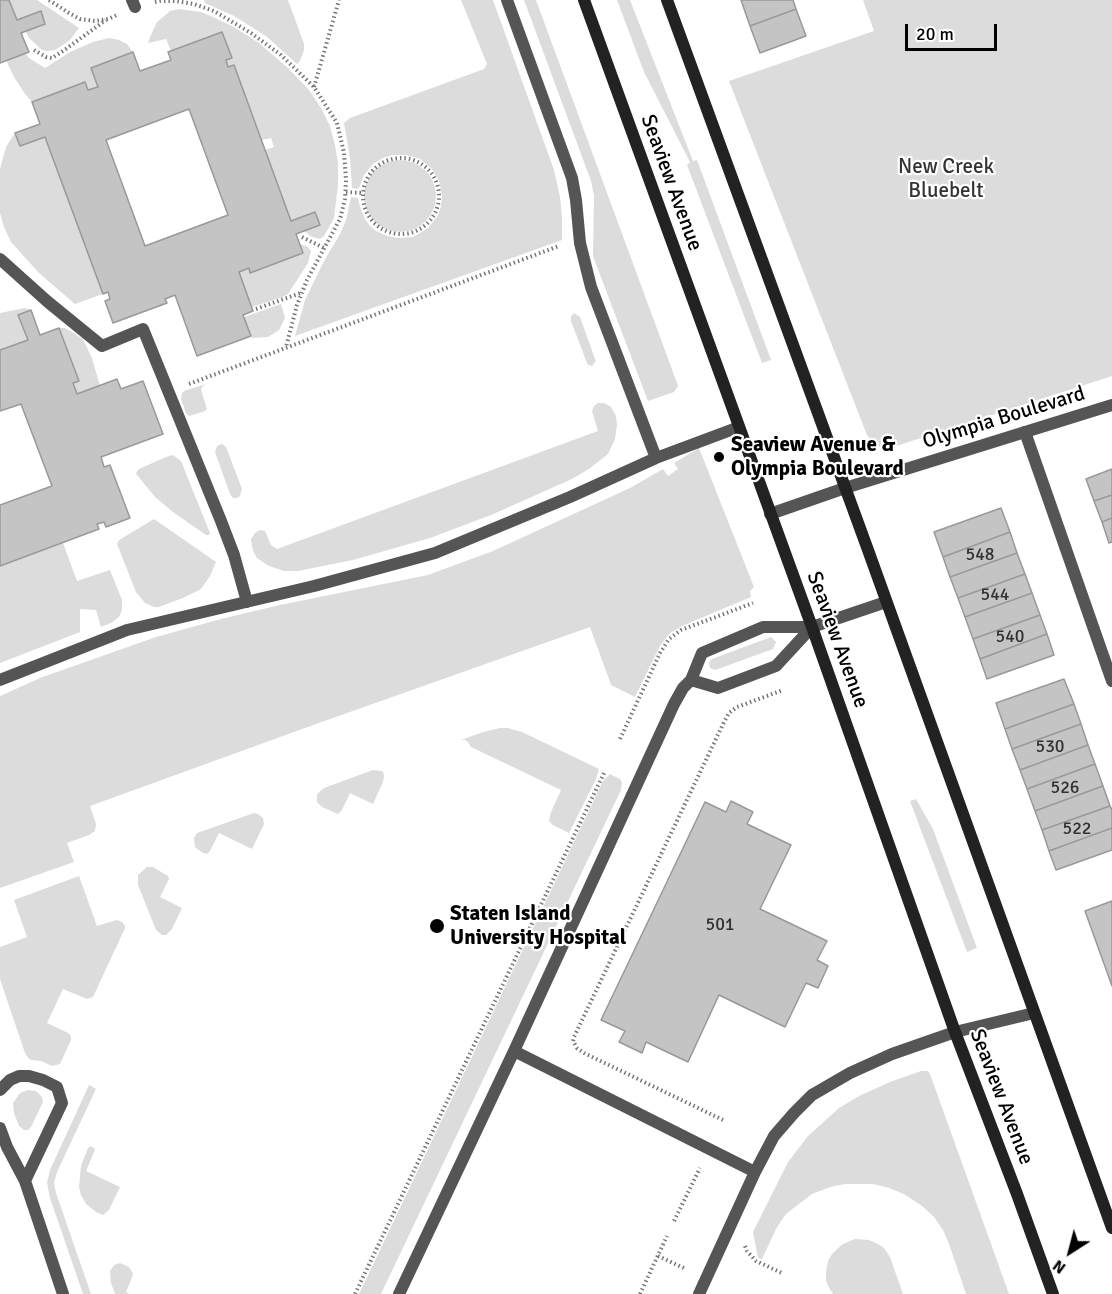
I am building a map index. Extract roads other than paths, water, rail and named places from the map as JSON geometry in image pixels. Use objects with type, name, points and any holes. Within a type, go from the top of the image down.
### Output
[{"type":"street","points":[[507,0],[572,178],[579,238],[591,287],[656,458]]},
{"type":"street","name":"Seaview Avenue","points":[[584,0],[812,627],[955,1032],[1053,1294]]},
{"type":"street","points":[[667,0],[1112,1228]]},
{"type":"street","points":[[0,259],[102,346],[144,329],[222,521],[247,602]]},
{"type":"street","name":"Olympia Boulevard","points":[[771,514],[845,488],[1112,405]]},
{"type":"street","points":[[0,680],[127,630],[314,586],[435,553],[656,458],[739,427]]},
{"type":"street","points":[[1025,432],[1112,681]]},
{"type":"street","points":[[399,1294],[674,704],[683,688],[691,680],[702,653],[763,627],[812,627],[886,602]]},
{"type":"street","points":[[691,680],[718,688],[776,666],[812,627]]},
{"type":"street","points":[[699,1294],[774,1136],[812,1095],[850,1073],[892,1054],[955,1032],[1034,1013]]},
{"type":"street","points":[[514,1051],[755,1172]]},
{"type":"street","points":[[0,1090],[10,1080],[20,1076],[29,1076],[57,1087],[62,1103],[25,1181]]},
{"type":"street","points":[[0,1128],[25,1181],[63,1294]]},
{"type":"place","name":"Seaview Avenue & Olympia Boulevard","points":[[719,457]]},
{"type":"place","name":"Staten Island University Hospital","points":[[437,926]]},
{"type":"park label","name":"New Creek Bluebelt","points":[[946,179]]}]
